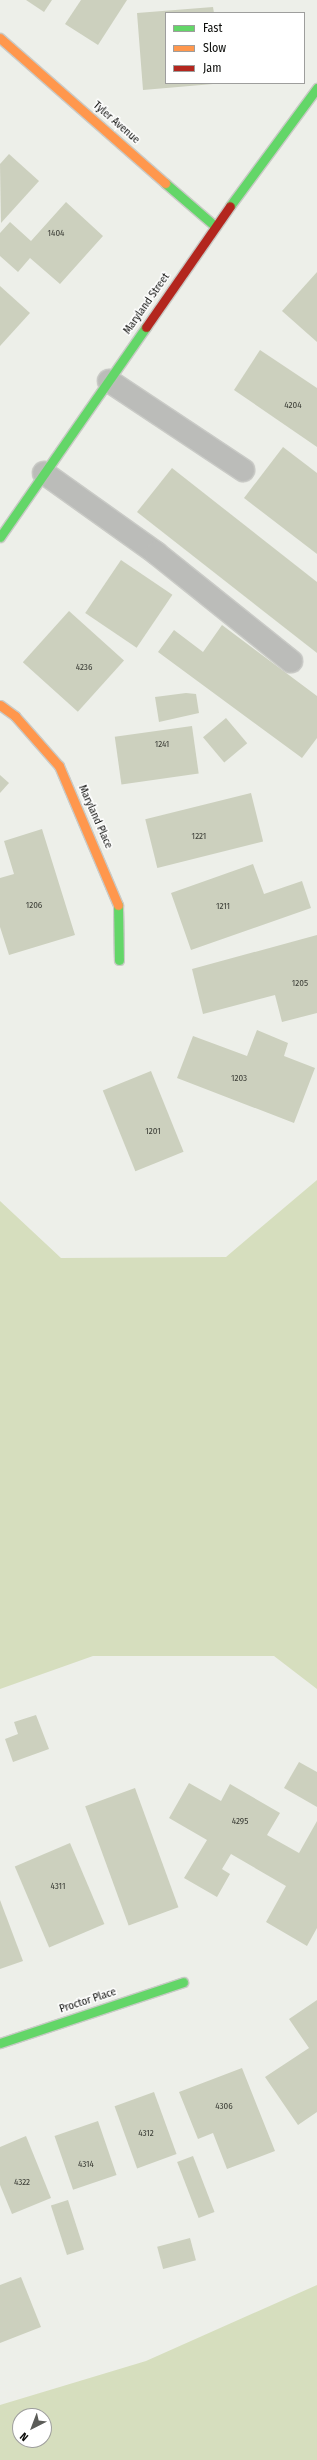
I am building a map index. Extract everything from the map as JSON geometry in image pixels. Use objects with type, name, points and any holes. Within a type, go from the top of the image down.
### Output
[{"type":"street","name":"Tyler Avenue","points":[[0,38],[215,226]]},
{"type":"street","name":"Maryland Street","points":[[0,537],[215,226],[317,88]]},
{"type":"street","name":"Maryland Place","points":[[0,705],[15,716],[59,766],[118,900],[119,960]]},
{"type":"street","name":"Proctor Place","points":[[0,2042],[183,1982]]},
{"type":"lane","points":[[109,381],[243,470]]},
{"type":"lane","points":[[44,473],[156,553],[291,661]]},
{"type":"green space","points":[[317,1180],[317,1689],[274,1656],[93,1656],[0,1689],[0,1201],[61,1258],[226,1257]]},
{"type":"green space","points":[[317,2285],[317,2460],[0,2460],[0,2405],[146,2361]]},
{"type":"building","points":[[26,0],[52,0],[44,12]]},
{"type":"building","points":[[81,0],[127,0],[98,45],[65,24]]},
{"type":"building","points":[[213,7],[214,12],[165,12],[165,84],[213,84],[143,90],[137,13]]},
{"type":"building","points":[[9,154],[39,181],[1,223],[0,164]]},
{"type":"building","points":[[66,202],[103,236],[60,284],[30,258],[18,272],[0,256],[0,233],[10,222],[31,241]]},
{"type":"building","points":[[317,272],[317,342],[282,311]]},
{"type":"building","points":[[0,286],[30,313],[0,346]]},
{"type":"building","points":[[260,350],[317,388],[317,447],[234,390]]},
{"type":"building","points":[[283,447],[317,473],[317,554],[244,498]]},
{"type":"building","points":[[172,468],[317,582],[317,653],[137,512]]},
{"type":"building","points":[[121,560],[172,595],[137,648],[85,613]]},
{"type":"building","points":[[69,611],[124,661],[78,712],[23,662]]},
{"type":"building","points":[[222,625],[317,696],[317,738],[302,758],[158,652],[174,630],[203,652]]},
{"type":"building","points":[[186,693],[196,694],[199,713],[159,722],[155,697]]},
{"type":"building","points":[[226,718],[247,743],[224,763],[203,737]]},
{"type":"building","points":[[192,726],[199,774],[121,784],[115,737]]},
{"type":"building","points":[[0,775],[9,783],[0,793]]},
{"type":"building","points":[[251,793],[263,842],[157,868],[145,819]]},
{"type":"building","points":[[42,829],[75,935],[9,955],[0,927],[0,878],[14,874],[4,841]]},
{"type":"building","points":[[253,864],[264,894],[302,881],[311,908],[191,950],[171,893]]},
{"type":"building","points":[[317,935],[317,1013],[282,1022],[275,995],[203,1014],[192,969]]},
{"type":"building","points":[[257,1030],[288,1043],[284,1056],[315,1068],[294,1123],[177,1078],[193,1036],[247,1056]]},
{"type":"building","points":[[151,1071],[184,1152],[135,1171],[103,1090]]},
{"type":"building","points":[[36,1715],[49,1749],[13,1762],[5,1739],[18,1734],[14,1722]]},
{"type":"building","points":[[299,1762],[317,1772],[317,1807],[284,1788]]},
{"type":"building","points":[[189,1783],[221,1801],[230,1784],[280,1813],[267,1835],[299,1853],[317,1821],[317,1928],[307,1946],[266,1922],[286,1886],[231,1854],[222,1869],[230,1874],[217,1897],[184,1878],[207,1840],[169,1818]]},
{"type":"building","points":[[135,1788],[178,1907],[129,1925],[85,1806]]},
{"type":"building","points":[[70,1843],[104,1924],[49,1947],[15,1866]]},
{"type":"building","points":[[0,1900],[23,1961],[0,1969]]},
{"type":"building","points":[[317,2000],[317,2112],[298,2125],[265,2077],[309,2048],[289,2019]]},
{"type":"building","points":[[242,2068],[275,2151],[227,2169],[213,2133],[198,2139],[179,2092]]},
{"type":"building","points":[[154,2092],[177,2154],[137,2168],[115,2106]]},
{"type":"building","points":[[98,2121],[117,2175],[73,2190],[55,2136]]},
{"type":"building","points":[[26,2136],[51,2198],[12,2214],[0,2185],[0,2147]]},
{"type":"building","points":[[193,2156],[215,2212],[199,2218],[177,2162]]},
{"type":"building","points":[[68,2200],[84,2249],[67,2255],[51,2206]]},
{"type":"building","points":[[190,2238],[196,2260],[163,2269],[157,2247]]},
{"type":"building","points":[[21,2277],[41,2327],[0,2343],[0,2285]]},
{"type":"traffic: fast","points":[[230,206],[317,88]]},
{"type":"traffic: fast","points":[[165,183],[215,226]]},
{"type":"traffic: fast","points":[[0,537],[146,327]]},
{"type":"traffic: fast","points":[[118,905],[119,960]]},
{"type":"traffic: fast","points":[[0,2043],[183,1982]]},
{"type":"traffic: slow","points":[[0,38],[165,183]]},
{"type":"traffic: slow","points":[[0,705],[15,716],[59,766],[118,905]]},
{"type":"traffic: jam","points":[[146,327],[230,206]]}]
